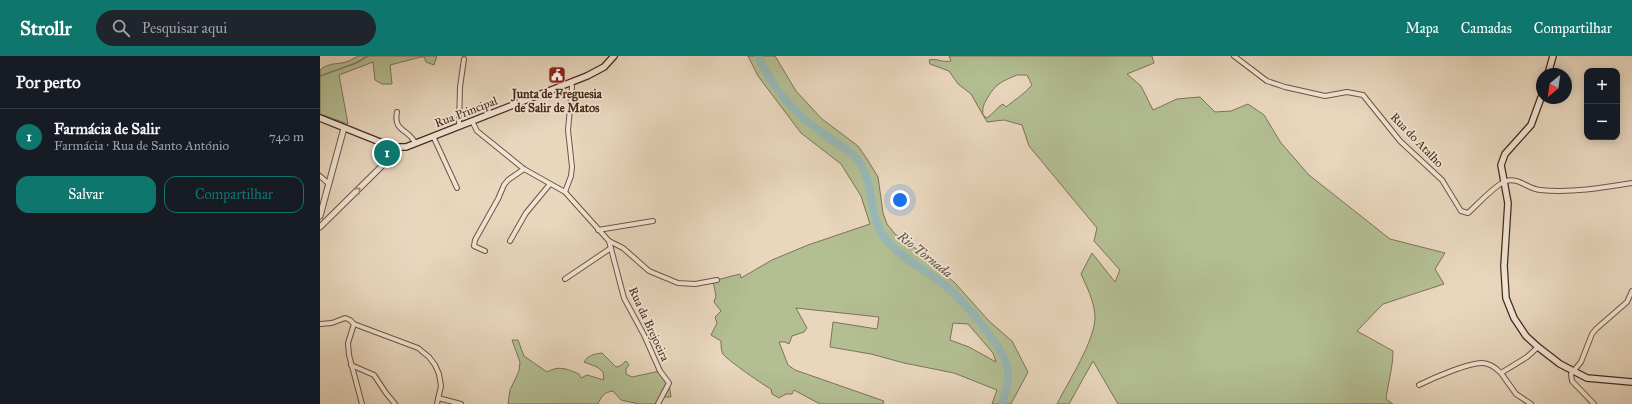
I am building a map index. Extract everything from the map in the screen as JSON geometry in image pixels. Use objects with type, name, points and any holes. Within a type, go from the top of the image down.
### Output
[{"type":"main road","name":"Rua Principal","points":[[396,147],[406,147],[571,82],[599,70],[614,56]]},
{"type":"main road","points":[[1550,68],[1553,56]]},
{"type":"main road","points":[[1539,104],[1531,125],[1509,149],[1503,158],[1501,168],[1508,209],[1504,257],[1505,291],[1509,305],[1518,325],[1526,336],[1538,347],[1572,372],[1592,379],[1632,382]]},
{"type":"main road","points":[[320,118],[396,147]]},
{"type":"street","name":"Rua do Atalho","points":[[1234,56],[1267,81],[1285,87],[1325,96],[1347,92],[1364,95],[1400,141],[1442,180],[1461,211],[1468,212],[1496,187],[1504,182]]},
{"type":"street","points":[[459,126],[460,87],[464,59]]},
{"type":"street","points":[[565,192],[571,176],[572,167],[568,130],[572,86],[571,82]]},
{"type":"street","points":[[397,112],[396,117],[399,127],[413,139],[415,143]]},
{"type":"street","points":[[472,121],[477,131],[524,169],[565,192],[609,241],[623,248],[649,271],[678,284],[695,284],[717,280]]},
{"type":"street","points":[[330,217],[321,214],[344,128]]},
{"type":"street","points":[[433,136],[457,188]]},
{"type":"street","points":[[320,227],[390,158],[396,147]]},
{"type":"street","points":[[485,251],[474,246],[479,231],[498,199],[504,185],[508,180],[524,169]]},
{"type":"street","points":[[320,176],[329,184]]},
{"type":"street","points":[[1504,182],[1514,180],[1540,190],[1593,190],[1632,183]]},
{"type":"street","points":[[510,241],[526,213],[550,184]]},
{"type":"street","points":[[598,230],[653,220]]},
{"type":"street","name":"Rua da Brejoeira","points":[[609,241],[624,298],[644,335],[660,371],[669,383],[658,404]]},
{"type":"street","points":[[565,279],[610,248]]},
{"type":"street","points":[[1594,404],[1572,381],[1572,372],[1581,362],[1592,334],[1626,302],[1632,291]]},
{"type":"street","points":[[320,324],[332,323],[345,318],[354,324],[418,348],[435,365],[439,374],[441,386],[437,404]]},
{"type":"street","points":[[354,324],[348,343],[351,365],[362,404]]},
{"type":"street","points":[[1501,373],[1538,347]]},
{"type":"street","points":[[1419,384],[1464,367],[1483,363],[1490,364],[1501,373],[1516,394],[1531,404]]},
{"type":"street","points":[[351,365],[374,375],[395,404]]},
{"type":"street","points":[[438,398],[461,404]]},
{"type":"green space","points":[[358,56],[437,56],[434,65],[426,62],[424,57],[421,57],[390,65],[392,84],[382,84],[375,80],[373,62],[339,75],[348,124],[320,114],[320,70],[328,65],[346,62]]},
{"type":"green space","points":[[748,56],[775,56],[796,91],[822,119],[858,146],[867,159],[878,177],[883,213],[887,224],[895,234],[915,248],[955,283],[989,321],[1012,341],[1028,372],[1011,404],[992,404],[997,390],[954,373],[904,363],[871,354],[830,347],[833,322],[877,329],[879,317],[796,308],[807,328],[804,332],[792,336],[789,344],[779,342],[788,365],[795,370],[884,401],[883,404],[820,404],[794,390],[792,394],[786,394],[779,398],[772,394],[771,389],[746,373],[723,354],[721,350],[721,341],[711,335],[717,323],[715,317],[721,311],[714,302],[716,296],[713,281],[740,274],[741,278],[772,260],[808,245],[870,224],[861,196],[841,164],[801,133],[758,76]],"holes":[[[953,323],[968,324],[993,353],[996,362],[969,347],[950,340]]]},
{"type":"green space","points":[[949,56],[1152,56],[1154,63],[1127,74],[1141,86],[1153,110],[1177,99],[1200,97],[1215,112],[1231,111],[1248,104],[1264,115],[1281,143],[1309,175],[1390,239],[1445,253],[1435,269],[1444,284],[1383,304],[1357,331],[1393,351],[1386,399],[1393,404],[1118,404],[1093,361],[1069,404],[1057,404],[1086,348],[1094,325],[1095,316],[1093,305],[1081,274],[1092,253],[1115,282],[1120,270],[1094,241],[1097,228],[1029,146],[1022,125],[1004,120],[987,122],[983,115],[971,94],[958,84],[949,71],[930,64],[929,60],[951,61]],"holes":[[[1017,75],[1027,75],[1032,85],[1023,94],[1006,107],[1003,104],[1001,105],[987,118],[983,115],[985,102],[997,85]]]},
{"type":"green space","points":[[512,340],[518,340],[524,356],[547,372],[563,368],[579,374],[581,378],[587,375],[604,380],[603,372],[597,367],[584,362],[592,355],[602,353],[616,367],[620,366],[626,361],[629,365],[626,369],[626,374],[632,377],[660,371],[669,383],[671,397],[660,397],[656,404],[639,404],[621,400],[613,391],[604,395],[598,404],[508,404],[510,390],[519,371],[520,362]]},
{"type":"waterway","points":[[320,76],[356,63],[368,56]]},
{"type":"waterway","name":"Rio Tornada","points":[[758,56],[770,78],[793,108],[811,125],[851,153],[859,162],[867,177],[876,220],[880,230],[887,240],[899,253],[947,287],[983,326],[1006,362],[1008,375],[1002,404]]},
{"type":"place","name":"Junta de Freguesia de Salir de Matos","points":[[557,75]]},
{"type":"place","name":"Farmácia de Salir","points":[[387,153]]}]
